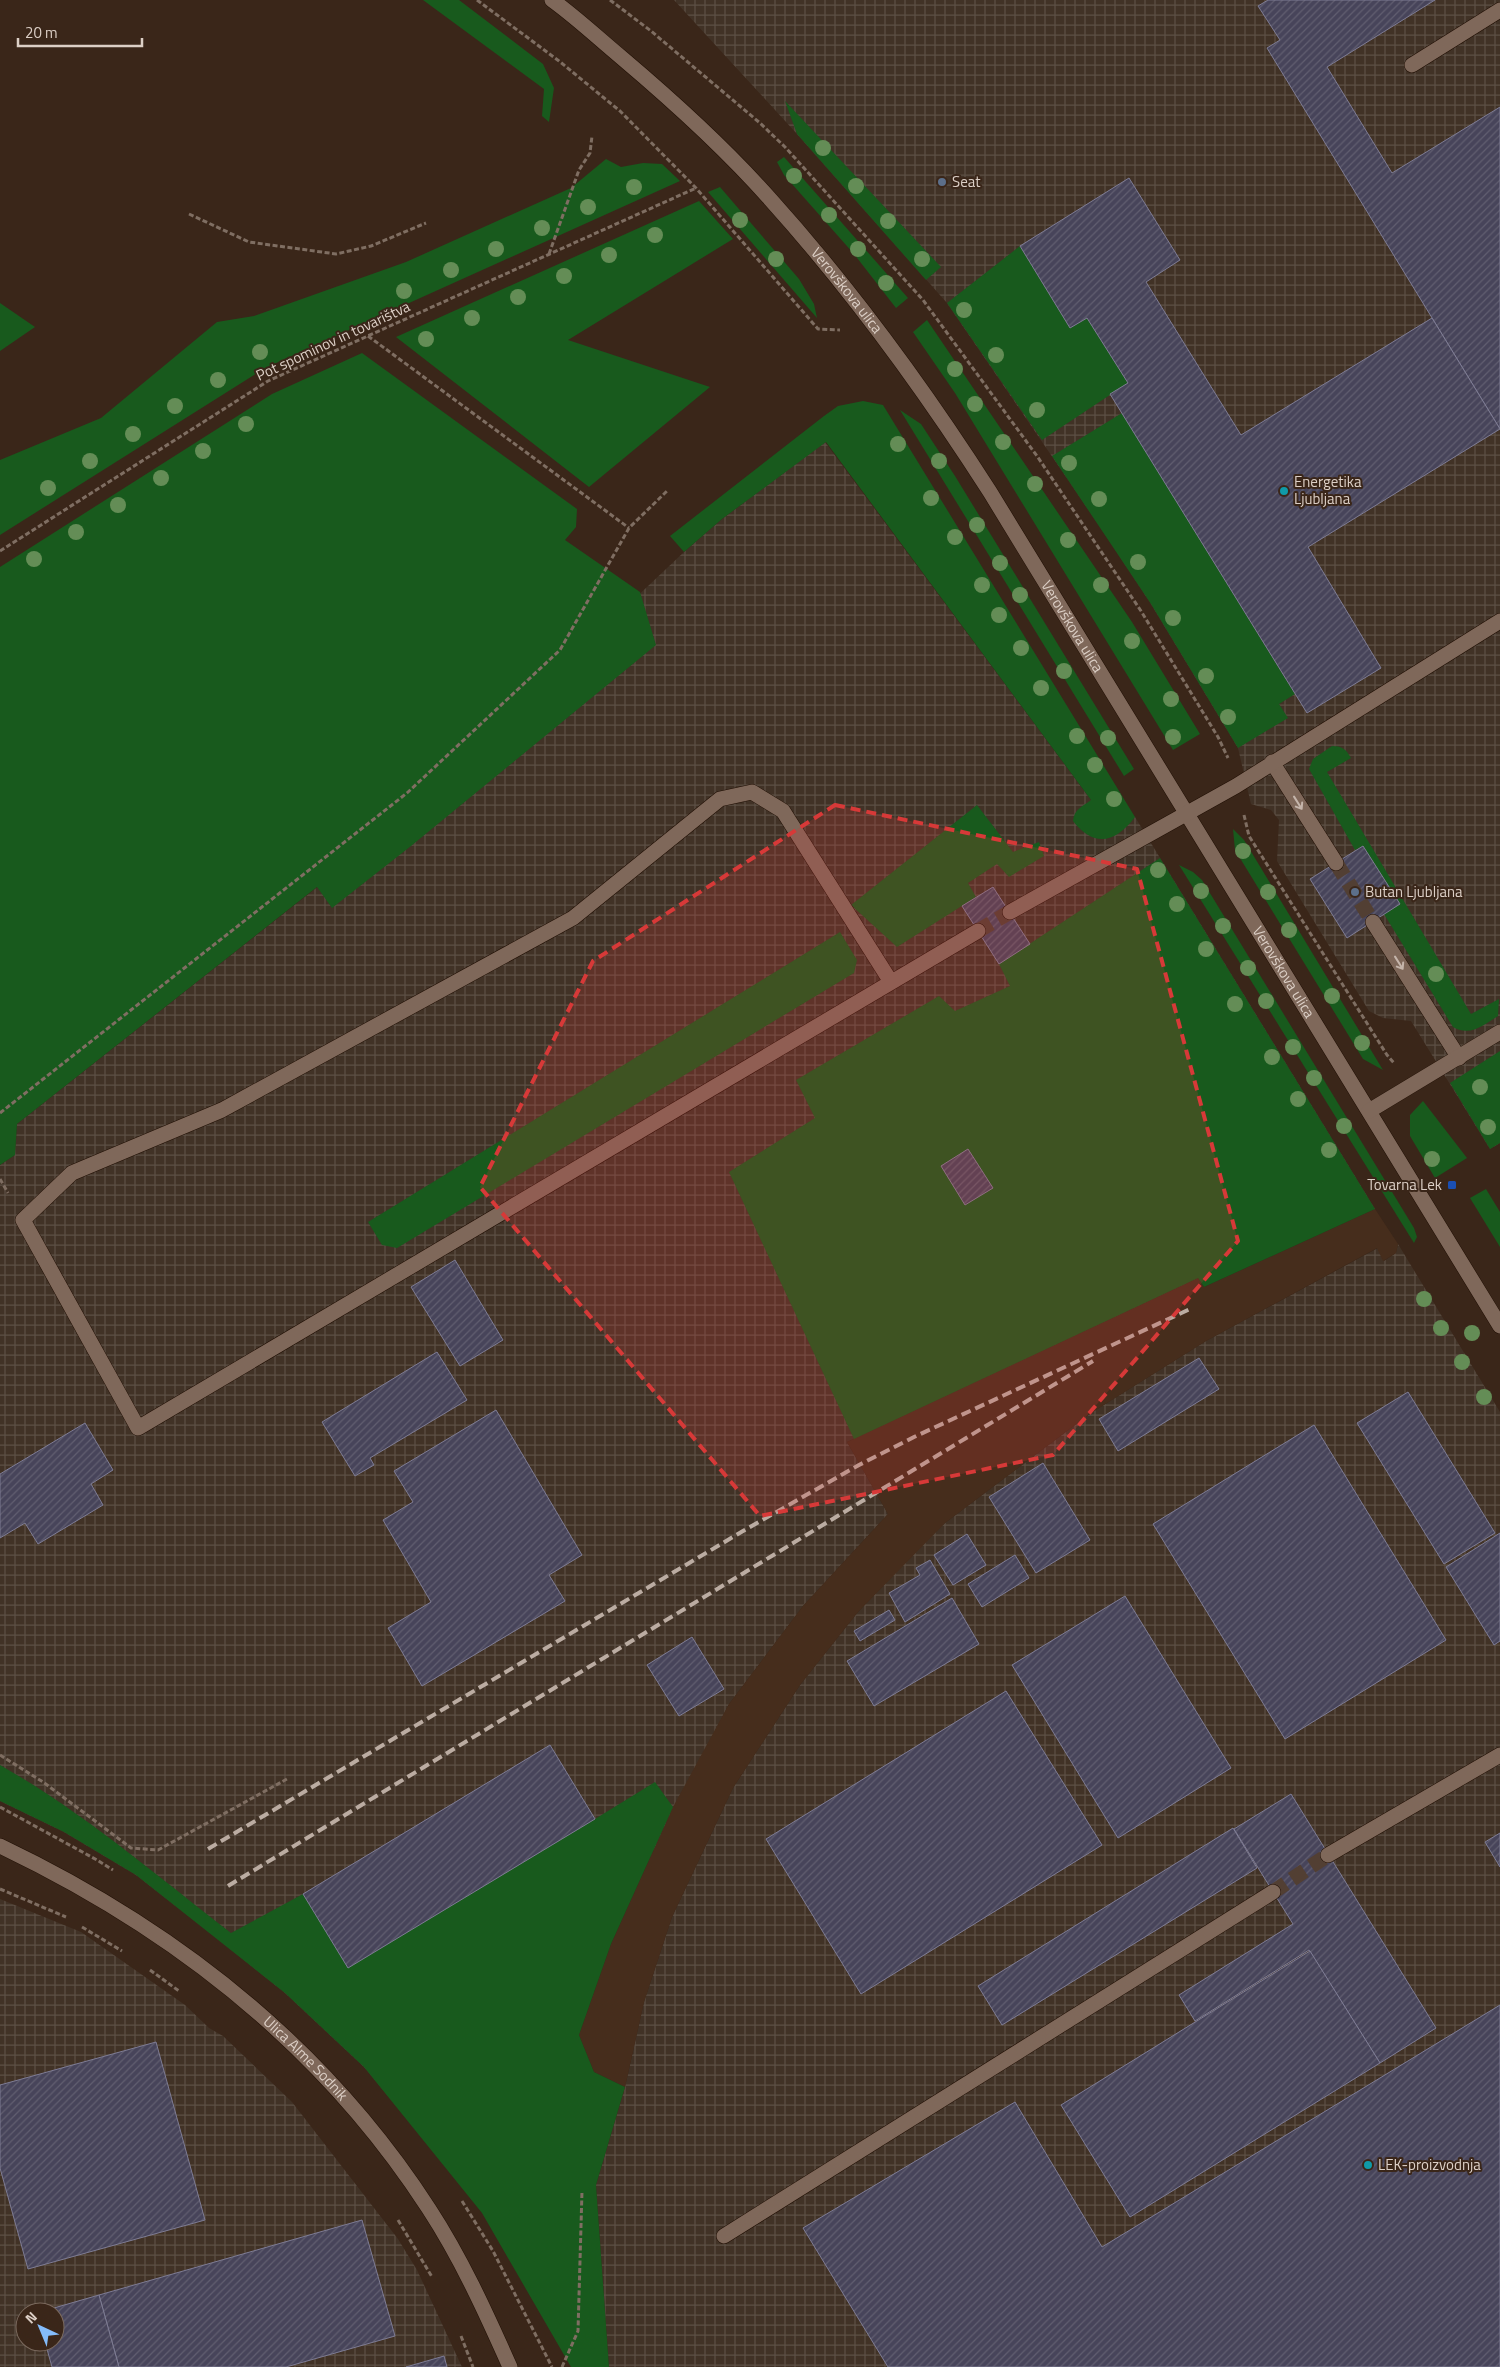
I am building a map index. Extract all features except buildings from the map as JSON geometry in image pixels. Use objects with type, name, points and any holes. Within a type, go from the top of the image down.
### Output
[{"type":"street","name":"Verovškova ulica","points":[[552,0],[651,82],[741,167],[804,237],[880,333],[942,419],[990,492],[1500,1326]]},
{"type":"street","points":[[1412,65],[1500,10]]},
{"type":"street","points":[[1010,912],[1236,786],[1500,620]]},
{"type":"street","points":[[1272,762],[1336,863]]},
{"type":"street","points":[[891,982],[783,811],[752,792],[720,800],[573,918],[222,1110],[72,1173],[23,1220],[138,1428],[978,931]]},
{"type":"street","points":[[1373,922],[1459,1058]]},
{"type":"street","points":[[1369,1111],[1414,1086],[1500,1032]]},
{"type":"street","points":[[1328,1855],[1500,1755]]},
{"type":"street","name":"Ulica Alme Sodnik","points":[[0,1846],[106,1901],[161,1936],[243,1998],[288,2038],[322,2073],[380,2140],[430,2210],[490,2322],[510,2367]]},
{"type":"street","points":[[724,2236],[1273,1892]]},
{"type":"path","points":[[477,0],[559,61],[620,110],[696,188],[818,328],[880,333]]},
{"type":"path","points":[[610,0],[686,60],[786,147],[928,308],[1037,456],[1141,611],[1218,737],[1226,754],[1249,836],[1387,1055],[1414,1086]]},
{"type":"path","points":[[549,254],[579,170],[590,154],[592,136]]},
{"type":"path","name":"Pot spominov in tovarištva","points":[[0,551],[268,381],[696,188]]},
{"type":"path","points":[[188,214],[249,242],[336,254],[371,246],[426,223]]},
{"type":"path","points":[[368,336],[629,528]]},
{"type":"path","points":[[0,1113],[414,786],[560,650],[629,528],[666,491]]},
{"type":"path","points":[[0,1755],[43,1782],[131,1848],[158,1850],[287,1779]]},
{"type":"path","points":[[0,1889],[73,1921]]},
{"type":"path","points":[[81,1926],[127,1954]]},
{"type":"path","points":[[149,1969],[185,1995]]},
{"type":"path","points":[[562,2367],[578,2331],[582,2191]]},
{"type":"path","points":[[396,2217],[434,2280]]},
{"type":"path","points":[[457,2328],[473,2367]]},
{"type":"highlighted area","points":[[835,805],[1137,869],[1238,1241],[1053,1455],[760,1516],[480,1187],[593,961]]},
{"type":"shaded area","points":[[674,0],[1500,0],[1500,1143],[1490,1149],[1411,1021],[1383,1018],[1369,1011],[1277,861],[1279,820],[1271,810],[1251,804],[1238,748],[1151,604],[947,303],[797,134]]},
{"type":"shaded area","points":[[825,442],[1091,800],[1135,817],[1375,1209],[1198,1278],[847,1442],[888,1514],[803,1606],[729,1704],[644,1869],[423,2138],[364,2067],[285,1993],[218,1939],[136,1875],[64,1832],[0,1801],[0,1165],[15,1155],[17,1124],[391,829],[684,552],[722,519]]},
{"type":"shaded area","points":[[1375,1209],[1398,1244],[1396,1253],[1383,1261],[1377,1248],[1206,1341],[1091,1413],[945,1523],[858,1612],[800,1685],[733,1788],[672,1917],[644,2002],[625,2087],[594,2072],[579,2035],[611,1944],[673,1807],[729,1704],[803,1606],[888,1514],[847,1442],[1198,1278],[1204,1287]]},
{"type":"shaded area","points":[[1398,1244],[1500,1412],[1500,2367],[609,2367],[596,2185],[625,2087],[644,2002],[672,1917],[733,1788],[800,1685],[858,1612],[945,1523],[1091,1413],[1206,1341],[1378,1248],[1384,1261],[1396,1253]]},
{"type":"shaded area","points":[[0,1899],[81,1932],[185,2005],[209,2028],[223,2036],[292,2102],[398,2239],[417,2270],[462,2367],[0,2367]]},
{"type":"green space","points":[[423,0],[459,0],[543,64],[554,88],[549,122],[542,116],[544,89]]},
{"type":"green space","points":[[785,101],[941,267],[926,280],[797,134]]},
{"type":"green space","points":[[784,157],[908,298],[896,308],[854,254],[784,175],[777,162]]},
{"type":"green space","points":[[606,159],[621,167],[643,163],[662,164],[680,181],[265,368],[0,535],[0,460],[101,418],[217,322],[254,316],[406,262],[571,188]]},
{"type":"green space","points":[[720,187],[799,279],[814,304],[817,318],[708,192]]},
{"type":"green space","points":[[699,201],[733,239],[568,340],[710,387],[589,487],[396,337]]},
{"type":"green space","points":[[1020,246],[1070,328],[1087,318],[1128,383],[1042,440],[947,303]]},
{"type":"green space","points":[[0,303],[35,327],[0,351]]},
{"type":"green space","points":[[927,320],[1132,622],[1200,734],[1173,750],[955,393],[913,332]]},
{"type":"green space","points":[[362,353],[577,509],[576,527],[565,540],[640,592],[656,645],[411,846],[332,908],[317,887],[17,1124],[15,1155],[0,1165],[0,567],[272,394]]},
{"type":"green space","points":[[863,401],[883,405],[1135,817],[1113,837],[1097,839],[1089,836],[1073,821],[1077,811],[1091,800],[826,442],[722,519],[684,552],[670,536],[838,406]]},
{"type":"green space","points":[[900,410],[921,424],[955,476],[1134,769],[1124,776]]},
{"type":"green space","points":[[1122,413],[1295,694],[1279,704],[1288,718],[1238,748],[1151,604],[1052,456]]},
{"type":"green space","points":[[1332,746],[1343,749],[1351,758],[1327,772],[1471,1014],[1499,999],[1498,1016],[1477,1029],[1465,1031],[1453,1027],[1384,914],[1400,904],[1363,846],[1355,850],[1309,769],[1313,759]]},
{"type":"green space","points":[[977,805],[1013,852],[1039,842],[1044,856],[1009,877],[997,864],[968,883],[976,897],[897,947],[851,905]]},
{"type":"green space","points":[[1233,829],[1244,840],[1383,1070],[1363,1059],[1235,850]]},
{"type":"green space","points":[[1160,858],[1375,1209],[1204,1287],[1198,1278],[854,1439],[729,1172],[815,1118],[796,1080],[939,996],[955,1011],[1010,986],[999,964]]},
{"type":"green space","points":[[1179,865],[1193,872],[1202,880],[1414,1228],[1417,1237],[1414,1243]]},
{"type":"green space","points":[[840,932],[857,960],[854,973],[397,1248],[382,1245],[368,1222]]},
{"type":"green space","points":[[1500,1051],[1500,1143],[1490,1149],[1450,1083]]},
{"type":"green space","points":[[1423,1101],[1467,1158],[1435,1178],[1410,1136],[1410,1115]]},
{"type":"green space","points":[[1486,1189],[1500,1212],[1500,1247],[1470,1198]]},
{"type":"green space","points":[[0,1765],[31,1783],[90,1824],[231,1933],[303,1894],[595,1819],[655,1782],[673,1807],[611,1944],[579,2035],[594,2072],[625,2087],[596,2185],[609,2367],[571,2367],[482,2213],[364,2067],[285,1993],[136,1875],[64,1832],[0,1801]]},
{"type":"tunnel","points":[[1336,863],[1373,922]]},
{"type":"tunnel","points":[[978,931],[1010,912]]},
{"type":"tunnel","points":[[1273,1892],[1328,1855]]},
{"type":"railway","points":[[208,1849],[743,1531],[859,1465],[914,1437],[1190,1309]]},
{"type":"railway","points":[[228,1886],[1093,1361]]},
{"type":"place","name":"Seat","points":[[942,182]]},
{"type":"place","name":"Energetika Ljubljana","points":[[1284,491]]},
{"type":"place","name":"Butan Ljubljana","points":[[1355,892]]},
{"type":"place","name":"Tovarna Lek","points":[[1452,1185]]},
{"type":"place","name":"LEK-proizvodnja","points":[[1368,2165]]}]
